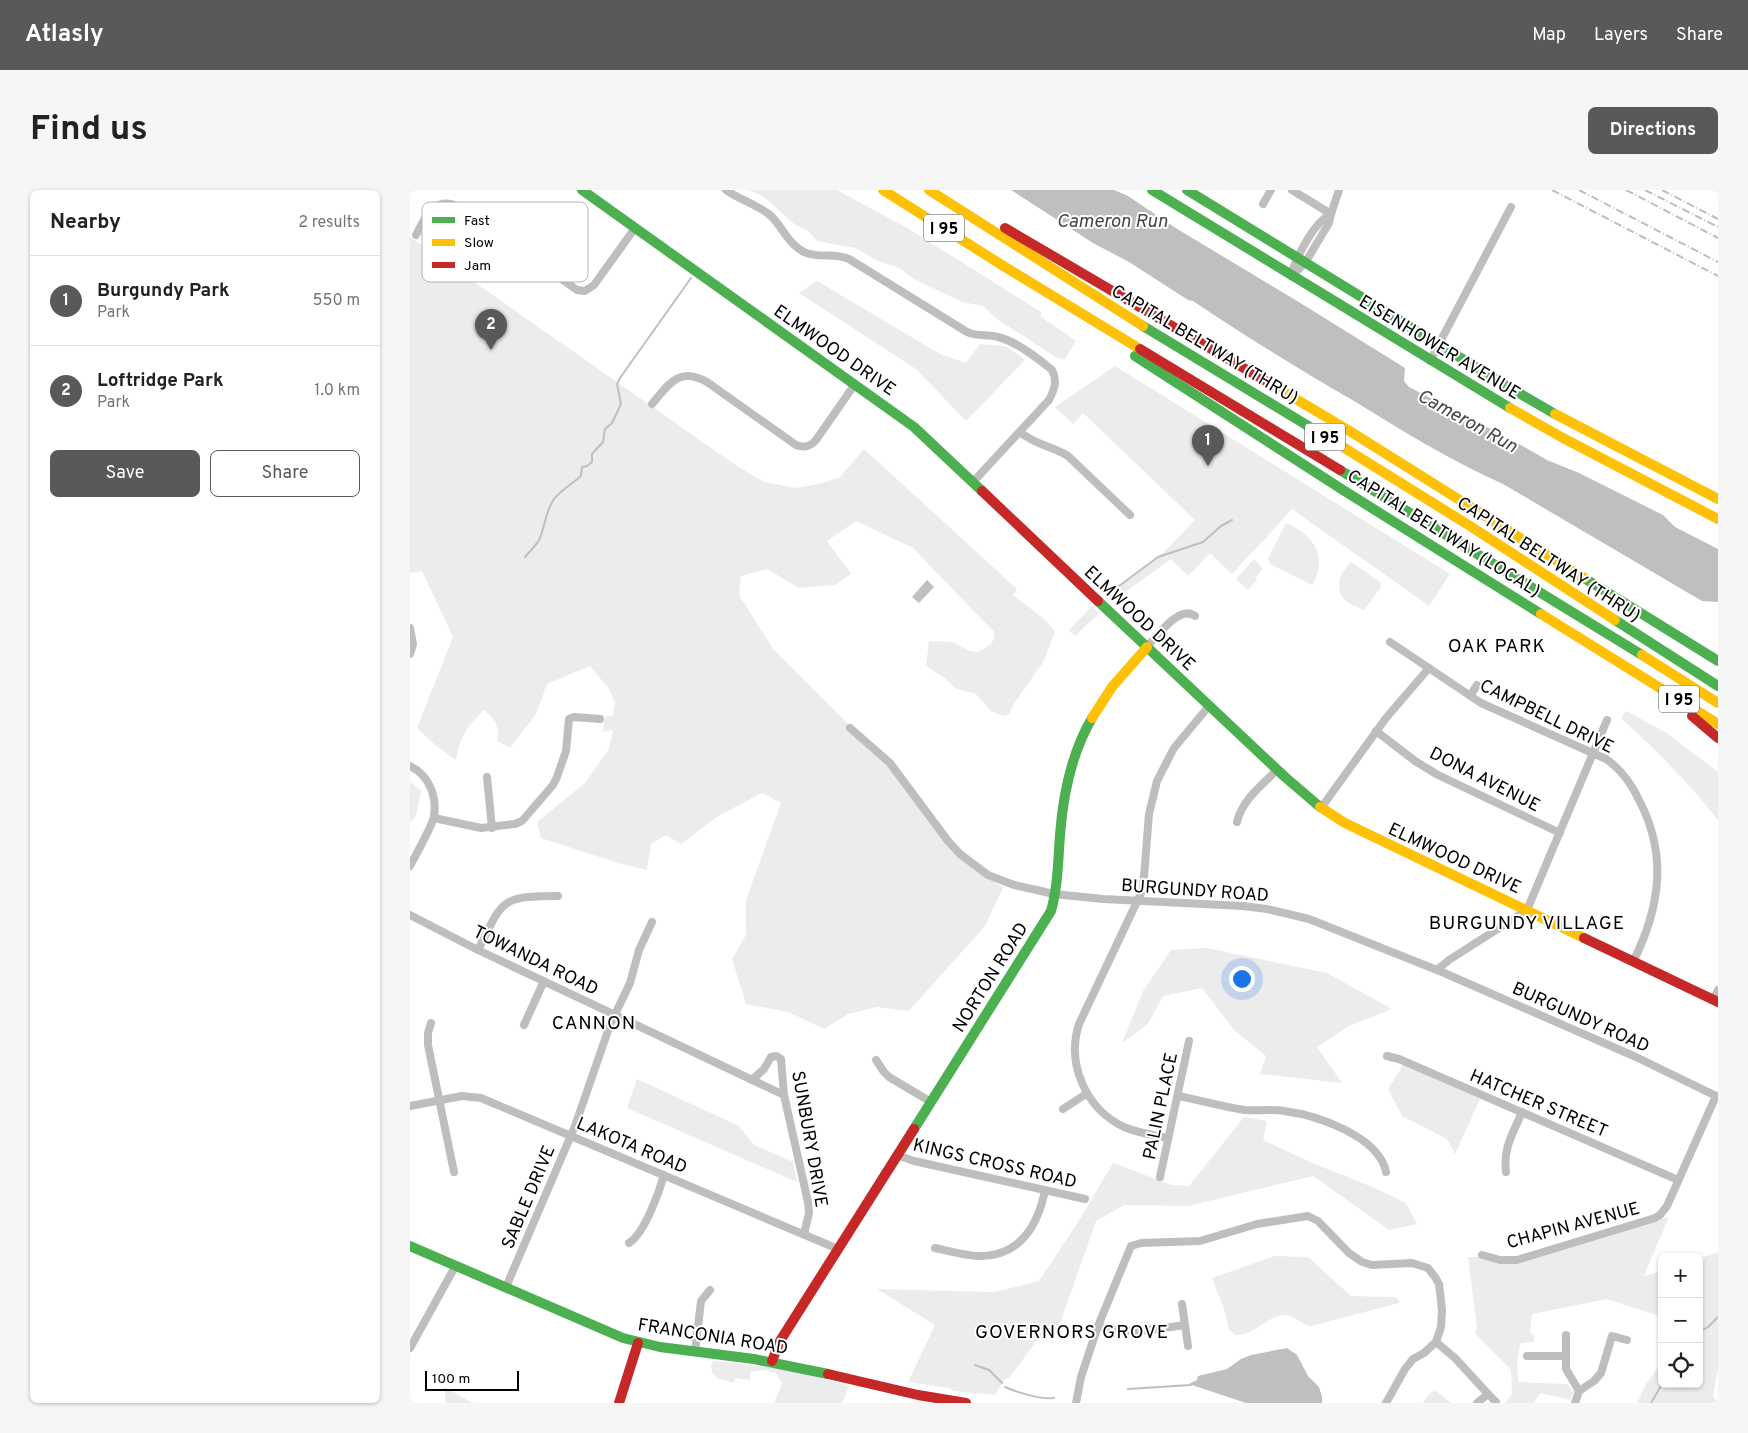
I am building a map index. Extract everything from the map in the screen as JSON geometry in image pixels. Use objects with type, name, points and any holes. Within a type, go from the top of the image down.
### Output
[{"type":"main road","name":"ELMWOOD DRIVE","points":[[582,190],[914,426],[1305,797],[1345,823],[1633,962],[1716,997]]},
{"type":"main road","name":"I 95","points":[[883,190],[1005,267]]},
{"type":"main road","name":"CAPITAL BELTWAY (THRU)","points":[[929,190],[1063,276],[1471,526],[1625,628],[1718,686]]},
{"type":"main road","name":"CAPITAL BELTWAY (LOCAL)","points":[[940,190],[1147,310],[1348,430],[1718,660]]},
{"type":"main road","name":"EISENHOWER AVENUE","points":[[1187,190],[1438,345],[1554,413],[1718,499]]},
{"type":"main road","name":"EISENHOWER AVENUE","points":[[1161,191],[1291,276],[1430,361],[1542,427],[1718,520]]},
{"type":"main road","name":"CAPITAL BELTWAY (LOCAL)","points":[[1005,267],[1073,316],[1254,434],[1718,724]]},
{"type":"main road","name":"CAPITAL BELTWAY (THRU)","points":[[1005,267],[1458,541],[1718,703]]},
{"type":"main road","points":[[1616,598],[1718,652]]},
{"type":"main road","name":"NORTON ROAD","points":[[772,1361],[780,1341],[1047,916],[1052,906],[1054,894],[1063,802],[1077,748],[1089,721],[1104,696],[1147,647]]},
{"type":"main road","points":[[1640,675],[1718,738]]},
{"type":"main road","name":"FRANCONIA ROAD","points":[[410,1246],[638,1343],[668,1349],[772,1361],[926,1397],[966,1403]]},
{"type":"main road","points":[[619,1403],[638,1343]]},
{"type":"street","points":[[726,190],[771,216],[801,250],[812,255],[835,254],[849,258],[967,332],[973,335],[994,336],[1007,340],[1048,366],[1055,380],[1052,395],[973,482]]},
{"type":"street","points":[[1263,204],[1271,190]]},
{"type":"street","points":[[1292,190],[1331,214]]},
{"type":"street","points":[[1291,276],[1329,223],[1339,190]]},
{"type":"street","points":[[1430,361],[1511,206]]},
{"type":"street","points":[[416,235],[422,224]]},
{"type":"street","points":[[566,282],[577,290],[589,290],[635,228]]},
{"type":"street","points":[[685,366],[688,374]]},
{"type":"street","points":[[652,404],[675,378],[688,374],[707,382],[796,445],[804,447],[816,440],[855,384]]},
{"type":"street","points":[[1020,432],[1035,443],[1068,456],[1130,515]]},
{"type":"street","name":"NORTON ROAD","points":[[1147,647],[1178,615],[1186,613],[1195,616]]},
{"type":"street","points":[[410,628],[413,644],[410,654]]},
{"type":"street","name":"CAMPBELL DRIVE","points":[[1390,642],[1494,710],[1593,753],[1614,764],[1628,779],[1648,819],[1656,846],[1658,872],[1652,914],[1642,944],[1633,962]]},
{"type":"street","points":[[1321,808],[1376,731],[1429,668]]},
{"type":"street","points":[[1470,696],[1476,686]]},
{"type":"street","points":[[1168,1138],[1133,1130],[1115,1122],[1099,1108],[1086,1094],[1076,1063],[1075,1046],[1077,1030],[1142,889],[1149,814],[1157,781],[1174,748],[1209,706]]},
{"type":"street","points":[[434,818],[480,828],[492,828],[522,821],[553,785],[564,759],[569,719],[574,717],[600,719]]},
{"type":"street","points":[[1437,970],[1449,960],[1527,910],[1607,720]]},
{"type":"street","name":"BURGUNDY ROAD","points":[[850,728],[890,763],[948,841],[960,854],[988,875],[1014,885],[1054,894],[1243,906],[1288,913],[1333,928],[1437,970],[1636,1057],[1717,1097]]},
{"type":"street","name":"DONA AVENUE","points":[[1376,731],[1415,760],[1438,774],[1560,833]]},
{"type":"street","points":[[410,766],[422,773],[430,785],[434,818],[410,866]]},
{"type":"street","points":[[1237,822],[1244,804],[1277,770]]},
{"type":"street","points":[[487,777],[492,828]]},
{"type":"street","points":[[478,950],[495,915],[508,902],[524,896],[558,896]]},
{"type":"street","name":"TOWANDA ROAD","points":[[410,915],[478,950],[784,1095]]},
{"type":"street","name":"SABLE DRIVE","points":[[506,1287],[571,1136],[610,1025],[630,984],[639,950],[652,922]]},
{"type":"street","points":[[524,1025],[544,981]]},
{"type":"street","points":[[431,1023],[428,1033],[428,1046],[454,1172]]},
{"type":"street","name":"PALIN PLACE","points":[[1160,1176],[1189,1041]]},
{"type":"street","name":"HATCHER STREET","points":[[1388,1056],[1399,1059],[1678,1180]]},
{"type":"street","name":"SUNBURY DRIVE","points":[[752,1080],[764,1069],[771,1057],[779,1058],[782,1062],[784,1095],[808,1202],[808,1220],[804,1234]]},
{"type":"street","points":[[876,1060],[889,1076],[930,1102]]},
{"type":"street","points":[[1063,1109],[1086,1094]]},
{"type":"street","name":"LAKOTA ROAD","points":[[410,1106],[462,1096],[481,1098],[838,1249]]},
{"type":"street","points":[[1178,1096],[1245,1110],[1282,1110],[1314,1117],[1333,1124],[1357,1137],[1378,1154],[1386,1172]]},
{"type":"street","name":"CHAPIN AVENUE","points":[[1482,1255],[1500,1260],[1517,1260],[1660,1215],[1667,1206],[1717,1097]]},
{"type":"street","points":[[1506,1172],[1504,1157],[1522,1112]]},
{"type":"street","name":"KINGS CROSS ROAD","points":[[897,1155],[914,1161],[1085,1199]]},
{"type":"street","points":[[629,1243],[642,1230],[664,1175]]},
{"type":"street","points":[[935,1248],[978,1256],[1008,1249],[1021,1240],[1033,1227],[1039,1214],[1045,1190]]},
{"type":"street","points":[[1076,1403],[1081,1377],[1098,1326],[1131,1246],[1142,1243],[1200,1241],[1257,1224],[1308,1216],[1318,1221],[1362,1262],[1372,1265],[1412,1263],[1428,1268],[1435,1277],[1441,1293],[1442,1310],[1441,1327],[1436,1342],[1409,1363],[1386,1403]]},
{"type":"street","points":[[410,1348],[456,1265]]},
{"type":"street","points":[[695,1352],[701,1301],[710,1290]]},
{"type":"street","points":[[1182,1304],[1188,1346]]},
{"type":"street","points":[[1098,1326],[1116,1331],[1130,1332],[1185,1325]]},
{"type":"street","points":[[1566,1335],[1566,1369],[1579,1391]]},
{"type":"street","points":[[1575,1403],[1579,1391],[1601,1373],[1612,1336],[1627,1340]]},
{"type":"street","points":[[1436,1342],[1455,1358],[1496,1402]]},
{"type":"street","points":[[1527,1356],[1565,1356]]},
{"type":"street","points":[[1477,1403],[1488,1394]]},
{"type":"shaded area","points":[[749,190],[837,190],[909,229],[1041,312],[1041,317],[1076,341],[1065,359],[1057,358],[997,319],[983,306],[962,302],[914,279],[899,268],[876,260],[855,248],[817,241],[808,231],[793,223],[764,197]]},
{"type":"shaded area","points":[[410,237],[422,245],[422,282],[474,282],[734,464],[764,482],[796,488],[823,483],[840,477],[864,449],[1017,589],[1013,595],[1044,619],[1055,631],[1044,661],[1015,702],[1009,714],[1003,716],[991,711],[976,694],[955,688],[946,679],[926,666],[929,641],[953,642],[970,651],[978,652],[993,641],[994,632],[913,548],[856,521],[827,541],[851,574],[835,585],[799,588],[767,569],[741,576],[739,595],[773,649],[895,771],[960,854],[1003,888],[985,926],[909,1011],[877,1007],[848,1014],[824,1029],[788,1012],[746,1004],[732,959],[746,935],[746,900],[781,803],[762,793],[718,816],[681,844],[666,835],[651,844],[647,870],[618,863],[541,838],[537,822],[585,783],[609,749],[613,730],[603,732],[605,716],[613,716],[615,703],[609,689],[590,666],[547,684],[536,714],[510,748],[497,741],[498,732],[496,724],[484,710],[465,732],[456,760],[434,744],[417,728],[453,637],[422,571],[410,573]]},
{"type":"shaded area","points":[[817,281],[940,354],[966,363],[980,344],[1006,346],[1025,360],[966,421],[916,369],[799,293]]},
{"type":"shaded area","points":[[1115,366],[1450,574],[1429,606],[1292,509],[1232,574],[1210,553],[1188,576],[1171,559],[1113,601],[1105,595],[1164,552],[1195,520],[1083,413],[1073,424],[1055,407]]},
{"type":"shaded area","points":[[1286,523],[1304,534],[1316,548],[1319,565],[1312,585],[1270,564],[1268,559]]},
{"type":"shaded area","points":[[1254,559],[1263,569],[1256,577],[1257,580],[1248,590],[1236,579]]},
{"type":"shaded area","points":[[1351,562],[1380,582],[1381,587],[1364,610],[1348,602],[1339,591],[1341,575]]},
{"type":"shaded area","points":[[1092,606],[1099,613],[1075,636],[1069,630]]},
{"type":"shaded area","points":[[1626,711],[1665,732],[1718,772],[1718,820],[1672,767],[1621,718]]},
{"type":"shaded area","points":[[410,782],[421,790],[416,816],[410,822]]},
{"type":"shaded area","points":[[1207,948],[1327,973],[1392,1009],[1349,1026],[1317,1047],[1342,1083],[1260,1074],[1266,1056],[1235,1031],[1202,988],[1163,996],[1148,1024],[1122,1043],[1143,991],[1171,950]]},
{"type":"shaded area","points":[[1403,1065],[1480,1099],[1455,1154],[1447,1139],[1402,1116],[1388,1089]]},
{"type":"shaded area","points":[[637,1079],[739,1126],[754,1145],[793,1162],[797,1182],[627,1108]]},
{"type":"shaded area","points":[[1244,1117],[1267,1121],[1263,1140],[1406,1203],[1417,1224],[1389,1230],[1313,1176],[1188,1206],[1124,1205],[1096,1221],[1058,1329],[1038,1339],[1010,1377],[1005,1379],[995,1395],[953,1391],[949,1388],[908,1382],[935,1325],[877,1289],[995,1292],[1039,1281],[1080,1219],[1113,1163],[1172,1185],[1189,1186]]},
{"type":"shaded area","points":[[1669,1217],[1644,1276],[1658,1272],[1658,1316],[1607,1299],[1532,1314],[1530,1332],[1534,1336],[1534,1342],[1521,1343],[1520,1345],[1517,1365],[1518,1382],[1567,1384],[1574,1392],[1570,1400],[1541,1393],[1533,1403],[1505,1403],[1512,1394],[1511,1370],[1475,1333],[1477,1328],[1468,1257],[1490,1257],[1518,1264]]},
{"type":"shaded area","points":[[1718,1252],[1718,1369],[1713,1396],[1718,1403],[1637,1403],[1646,1384],[1658,1368],[1658,1388],[1703,1388],[1703,1258]]},
{"type":"shaded area","points":[[1275,1256],[1308,1257],[1351,1296],[1395,1297],[1399,1300],[1399,1303],[1311,1326],[1290,1316],[1279,1316],[1249,1332],[1235,1335],[1229,1329],[1223,1306],[1212,1278]]},
{"type":"shaded area","points":[[714,1361],[788,1369],[849,1386],[842,1403],[774,1403],[782,1384],[776,1373],[763,1370],[750,1372],[750,1380],[736,1378],[733,1383],[718,1378],[712,1373],[711,1364]]},
{"type":"shaded area","points":[[444,1387],[473,1403],[446,1403]]},
{"type":"shaded area","points":[[1435,1390],[1451,1403],[1423,1403],[1429,1394]]},
{"type":"water","name":"Cameron Run","points":[[1011,190],[1114,190],[1128,196],[1174,227],[1405,368],[1404,381],[1409,387],[1547,460],[1579,473],[1663,515],[1675,527],[1718,549],[1718,602],[1702,601],[1503,484],[1427,445],[1272,352],[1129,262],[1093,243]]},
{"type":"water","points":[[927,580],[934,587],[919,603],[912,597]]},
{"type":"water","points":[[1287,1348],[1297,1355],[1308,1376],[1319,1387],[1322,1403],[1246,1403],[1189,1384],[1197,1380],[1198,1376],[1227,1369],[1241,1359],[1251,1355]]},
{"type":"waterway","points":[[525,557],[540,538],[551,503],[564,489],[581,476],[582,467],[592,462],[592,454],[603,442],[605,429],[612,423],[621,404],[617,384],[620,378],[691,278]]},
{"type":"waterway","points":[[1111,592],[1158,557],[1203,542],[1221,526],[1232,520]]},
{"type":"waterway","points":[[1703,1330],[1718,1317]]},
{"type":"waterway","points":[[975,1365],[989,1370],[1002,1383]]},
{"type":"waterway","points":[[1128,1389],[1191,1385]]},
{"type":"waterway","points":[[1005,1387],[1036,1397],[1054,1398]]},
{"type":"waterway","points":[[1651,1403],[1660,1388]]},
{"type":"railway","points":[[1552,190],[1718,276]]},
{"type":"railway","points":[[1579,190],[1718,262]]},
{"type":"railway","points":[[1626,190],[1718,238]]},
{"type":"railway","points":[[1645,190],[1718,227]]},
{"type":"railway","points":[[1662,190],[1718,219]]},
{"type":"traffic: fast","points":[[582,190],[914,427],[982,491]]},
{"type":"traffic: fast","points":[[1152,190],[1510,408]]},
{"type":"traffic: fast","points":[[1187,190],[1555,414]]},
{"type":"traffic: fast","points":[[1143,326],[1338,444]]},
{"type":"traffic: fast","points":[[1135,356],[1343,490],[1541,614]]},
{"type":"traffic: fast","points":[[1340,470],[1642,655]]},
{"type":"traffic: fast","points":[[1584,578],[1718,661]]},
{"type":"traffic: fast","points":[[1098,601],[1285,777],[1320,807]]},
{"type":"traffic: fast","points":[[1615,620],[1718,686]]},
{"type":"traffic: fast","points":[[914,1129],[1051,911],[1056,883],[1061,820],[1066,789],[1073,760],[1092,718]]},
{"type":"traffic: fast","points":[[410,1246],[623,1338],[660,1347],[754,1359],[828,1374]]},
{"type":"traffic: slow","points":[[883,190],[1140,349]]},
{"type":"traffic: slow","points":[[929,190],[1143,326]]},
{"type":"traffic: slow","points":[[1264,380],[1348,430],[1584,578]]},
{"type":"traffic: slow","points":[[1510,408],[1563,438],[1718,519]]},
{"type":"traffic: slow","points":[[1555,414],[1718,499]]},
{"type":"traffic: slow","points":[[1338,444],[1470,526],[1615,620]]},
{"type":"traffic: slow","points":[[1541,614],[1718,724]]},
{"type":"traffic: slow","points":[[1092,718],[1112,687],[1147,647]]},
{"type":"traffic: slow","points":[[1642,655],[1718,703]]},
{"type":"traffic: slow","points":[[1320,807],[1345,823],[1584,938]]},
{"type":"traffic: jam","points":[[1005,228],[1264,380]]},
{"type":"traffic: jam","points":[[1140,349],[1340,470]]},
{"type":"traffic: jam","points":[[982,491],[1098,601]]},
{"type":"traffic: jam","points":[[1692,716],[1718,738]]},
{"type":"traffic: jam","points":[[1584,938],[1718,1002]]},
{"type":"traffic: jam","points":[[772,1361],[780,1341],[914,1129]]},
{"type":"traffic: jam","points":[[619,1403],[638,1343]]},
{"type":"traffic: jam","points":[[828,1374],[918,1395],[966,1403]]},
{"type":"place","name":"Loftridge Park","points":[[491,350]]},
{"type":"place","name":"Burgundy Park","points":[[1208,466]]},
{"type":"district","name":"OAK PARK","points":[[1497,645]]},
{"type":"district","name":"BURGUNDY VILLAGE","points":[[1527,922]]},
{"type":"district","name":"CANNON","points":[[594,1022]]},
{"type":"district","name":"GOVERNORS GROVE","points":[[1072,1331]]}]
